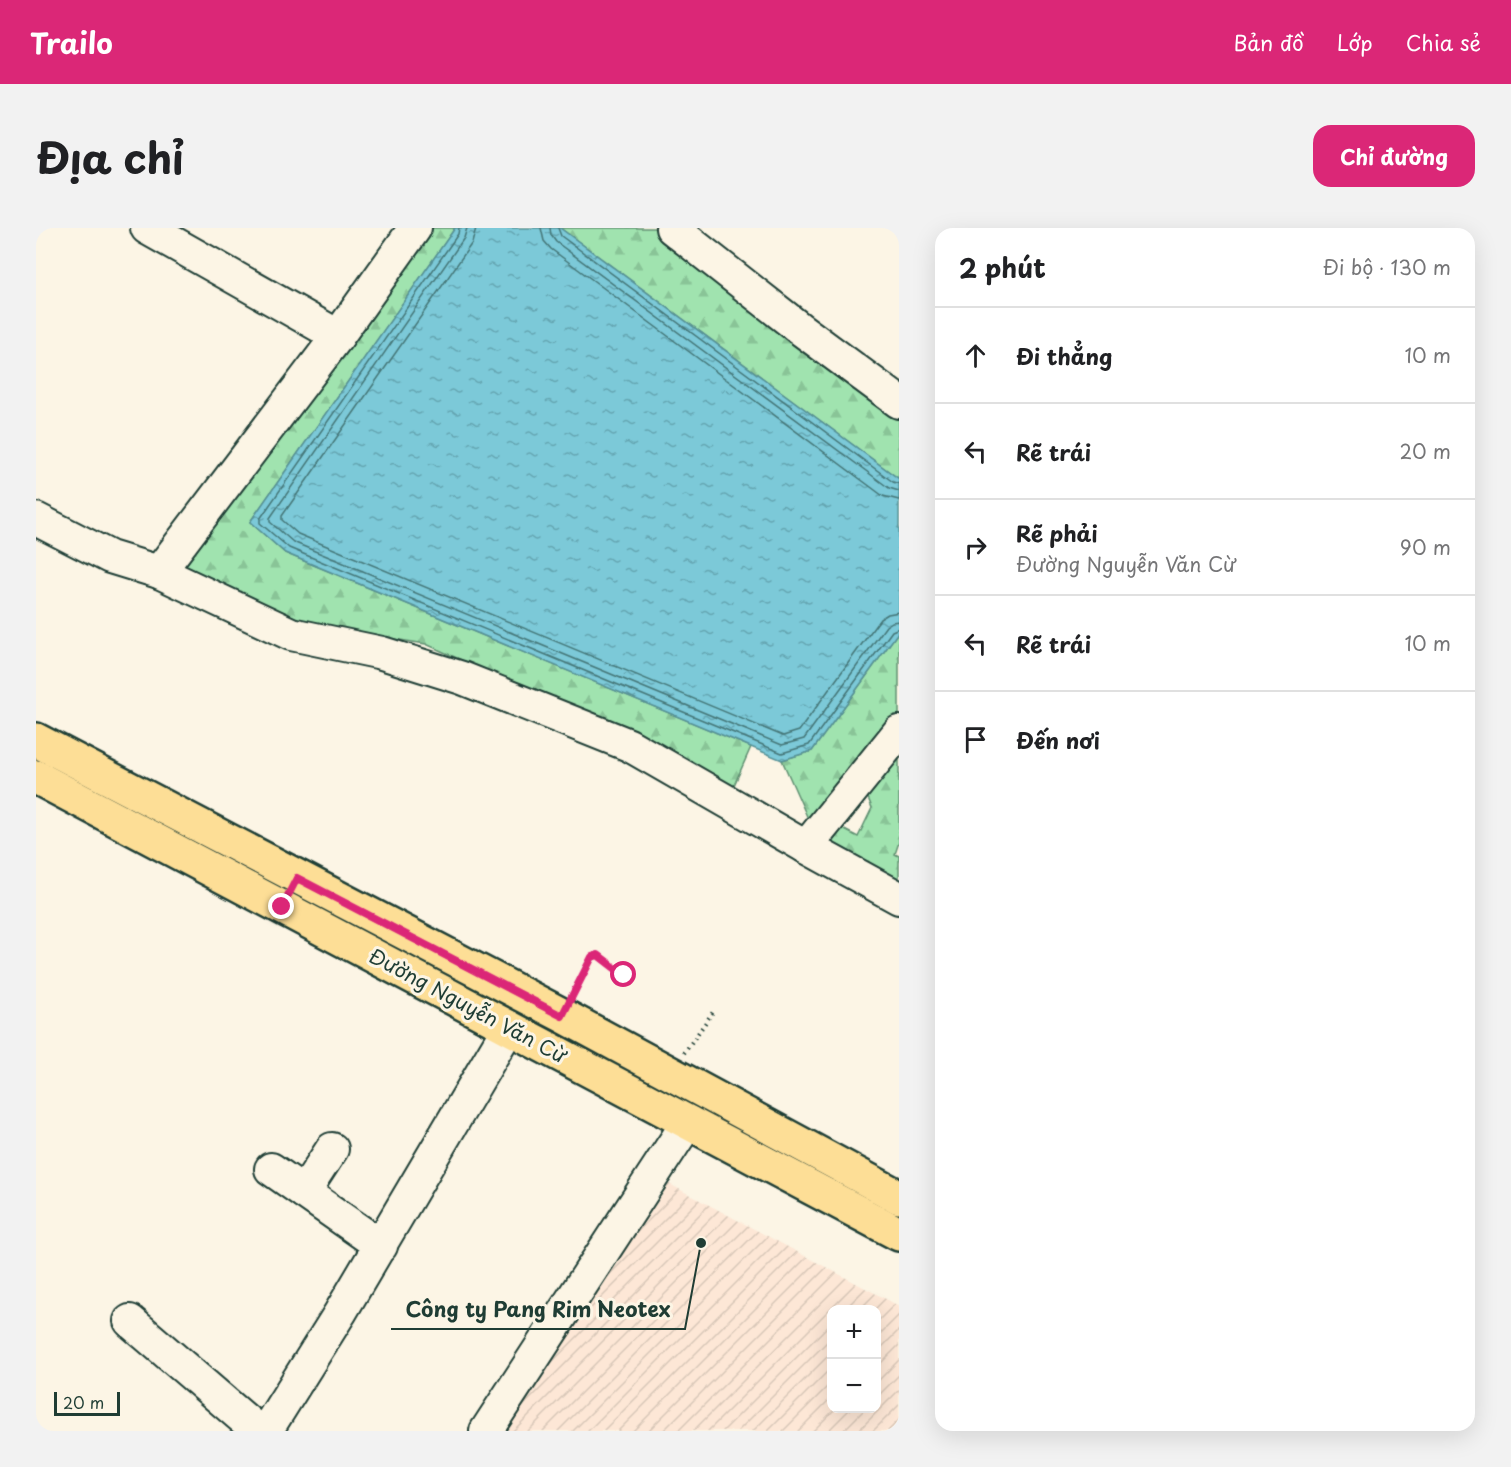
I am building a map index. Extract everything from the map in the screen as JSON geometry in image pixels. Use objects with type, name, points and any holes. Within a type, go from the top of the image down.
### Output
[{"type":"main road","name":"Đường Nguyễn Văn Cừ","points":[[36,740],[670,1073],[899,1197]]},
{"type":"main road","name":"Đường Nguyễn Văn Cừ","points":[[36,777],[899,1234]]},
{"type":"main road","points":[[282,907],[297,878]]},
{"type":"street","points":[[147,228],[338,336]]},
{"type":"street","points":[[159,572],[338,336],[415,228]]},
{"type":"street","points":[[672,228],[799,328],[899,402]]},
{"type":"street","points":[[36,519],[110,557],[159,572],[291,634],[382,653],[462,678],[629,745],[899,898]]},
{"type":"street","points":[[806,847],[899,732]]},
{"type":"street","points":[[266,1431],[381,1246],[509,1027]]},
{"type":"street","points":[[486,1431],[688,1122]]},
{"type":"street","points":[[304,1192],[332,1149]]},
{"type":"street","points":[[271,1169],[381,1246]]},
{"type":"street","points":[[130,1321],[258,1431]]},
{"type":"path","points":[[562,1016],[592,957],[598,955],[624,975]]},
{"type":"path","points":[[670,1073],[716,1009]]},
{"type":"shaded area","points":[[662,1180],[899,1306],[899,1431],[497,1431]]},
{"type":"green space","points":[[426,228],[455,228],[250,522],[285,553],[751,747],[731,792],[570,709],[426,644],[301,625],[189,575],[184,559]]},
{"type":"green space","points":[[560,228],[667,228],[899,409],[899,479]]},
{"type":"green space","points":[[899,631],[899,716],[825,811],[809,821],[782,760],[812,751]]},
{"type":"green space","points":[[899,746],[899,842],[895,854],[899,856],[899,887],[827,849],[835,825],[858,837],[872,808],[865,790]]},
{"type":"water","points":[[455,228],[560,228],[899,479],[899,631],[812,751],[782,760],[285,553],[250,522]]},
{"type":"place","name":"Công ty Pang Rim Neotex","points":[[701,1243]]},
{"type":"route","points":[[282,907],[297,878],[562,1016],[592,957],[598,955],[624,975]]}]
